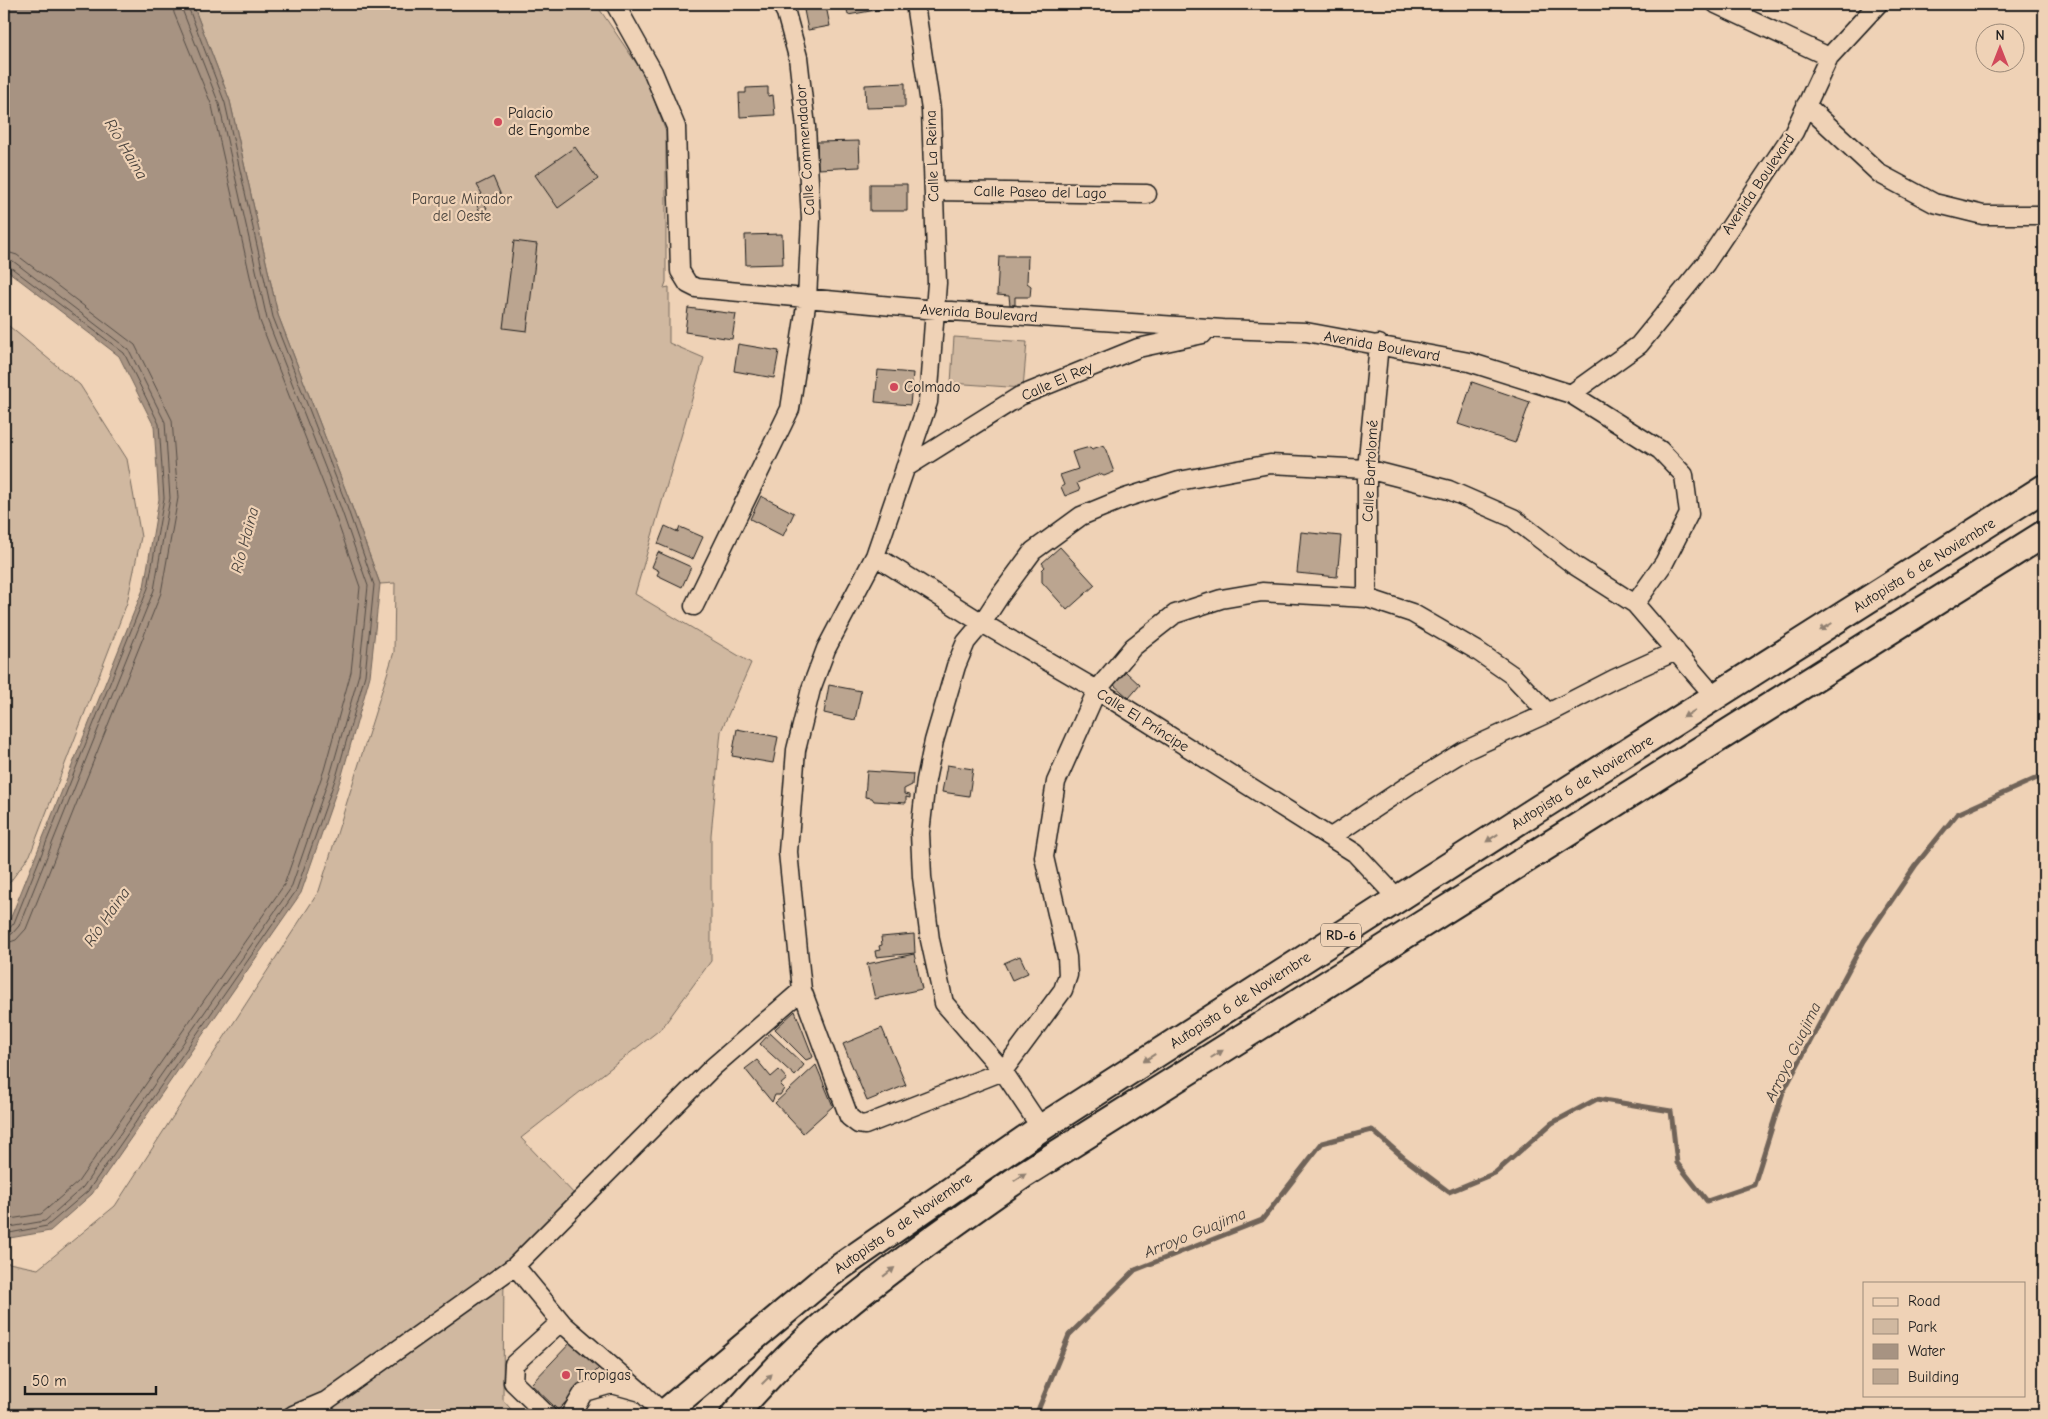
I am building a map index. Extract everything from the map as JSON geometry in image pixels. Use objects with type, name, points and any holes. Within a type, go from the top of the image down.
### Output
[{"type":"highway","name":"Autopista 6 de Noviembre","points":[[663,1414],[830,1274],[1041,1128],[2044,488]]},
{"type":"highway","name":"Autopista 6 de Noviembre","points":[[734,1415],[807,1339],[859,1295],[923,1245],[1023,1175],[2044,534]]},
{"type":"street","name":"Avenida Boulevard","points":[[614,4],[653,72],[676,127],[680,271],[688,284],[696,288],[936,310],[1223,329],[1306,332],[1469,362],[1571,394],[1639,345],[1706,263],[1794,132],[1830,56],[1878,4]]},
{"type":"street","name":"Calle Commendador","points":[[694,606],[790,409],[807,299],[811,219],[806,127],[798,56],[786,13],[781,4]]},
{"type":"street","name":"Calle La Reina","points":[[915,4],[931,110],[934,191],[937,283],[928,402],[875,556],[826,649],[811,689],[796,750],[788,852],[802,990],[849,1116],[858,1124],[865,1125],[1003,1071]]},
{"type":"street","points":[[1716,4],[1830,56]]},
{"type":"street","points":[[1806,105],[1880,174],[1934,204],[1983,215],[2044,215]]},
{"type":"street","name":"Calle Paseo del Lago","points":[[934,191],[1147,194]]},
{"type":"street","name":"Calle El Rey","points":[[905,468],[1028,392],[1138,348],[1223,329]]},
{"type":"street","name":"Calle Bartolomé","points":[[1367,598],[1367,469],[1379,344]]},
{"type":"street","points":[[1571,394],[1660,450],[1684,475],[1689,514],[1664,563],[1636,604]]},
{"type":"street","points":[[1041,1128],[1003,1071],[944,1003],[930,940],[922,877],[920,833],[926,780],[934,741],[966,642],[982,623],[1033,551],[1081,516],[1126,498],[1179,481],[1270,464],[1367,469],[1449,490],[1513,518],[1574,565],[1636,604],[1715,698]]},
{"type":"street","name":"Calle El Príncipe","points":[[875,556],[982,623],[1097,690],[1331,837],[1355,853],[1398,899]]},
{"type":"street","points":[[1003,1071],[1062,990],[1068,975],[1067,957],[1044,857],[1056,782],[1097,690],[1133,647],[1174,614],[1221,599],[1262,592],[1367,598],[1412,613],[1476,650],[1512,675],[1548,713]]},
{"type":"street","points":[[1331,837],[1464,751],[1676,651]]},
{"type":"street","points":[[293,1415],[326,1401],[515,1266],[713,1067],[802,990]]},
{"type":"street","points":[[515,1266],[563,1324],[641,1392],[663,1414]]},
{"type":"street","points":[[547,1415],[513,1382],[514,1364],[554,1327],[563,1324]]},
{"type":"street","points":[[570,1415],[584,1392],[612,1384],[641,1392]]},
{"type":"green space","name":"Parque Mirador del Oeste","points":[[190,4],[596,4],[645,76],[666,132],[666,282],[664,288],[669,287],[669,343],[704,358],[635,594],[751,663],[721,731],[711,835],[711,961],[662,1028],[521,1138],[577,1197],[504,1268],[503,1400],[516,1415],[4,1415],[4,1262],[38,1269],[115,1206],[319,891],[394,652],[395,583],[380,584],[278,315],[230,101],[195,10]]},
{"type":"green space","points":[[4,322],[80,385],[127,459],[141,537],[127,603],[30,855],[4,890]]},
{"type":"green space","points":[[954,337],[1027,342],[1023,388],[951,383]]},
{"type":"water","name":"Río Haina","points":[[4,4],[190,4],[195,10],[230,101],[278,315],[380,584],[370,676],[342,775],[301,893],[92,1194],[50,1231],[4,1239],[4,927],[9,922],[144,587],[159,499],[154,426],[119,356],[4,268]]},
{"type":"building","points":[[846,4],[886,4],[887,8],[848,15]]},
{"type":"building","points":[[826,6],[830,26],[808,30],[804,10]]},
{"type":"building","points":[[905,83],[905,107],[866,108],[865,85]]},
{"type":"building","points":[[768,87],[768,96],[773,95],[775,115],[740,117],[739,93],[746,93],[746,88]]},
{"type":"building","points":[[859,141],[860,167],[818,169],[817,142]]},
{"type":"building","points":[[575,147],[598,179],[558,208],[535,175]]},
{"type":"building","points":[[493,177],[502,198],[496,203],[484,203],[487,208],[480,212],[474,199],[482,194],[477,185]]},
{"type":"building","points":[[870,184],[907,184],[907,211],[870,211]]},
{"type":"building","points":[[782,234],[783,264],[746,265],[745,235]]},
{"type":"building","points":[[514,241],[537,244],[527,331],[503,328]]},
{"type":"building","points":[[999,256],[1028,256],[1027,283],[1031,286],[1030,297],[1015,297],[1015,305],[1010,305],[1009,296],[997,295]]},
{"type":"building","points":[[688,308],[736,314],[732,339],[685,332]]},
{"type":"building","points":[[738,344],[779,351],[774,378],[734,371]]},
{"type":"building","name":"Colmado","points":[[878,370],[913,373],[910,405],[875,402]]},
{"type":"building","points":[[1472,382],[1530,402],[1515,443],[1458,424]]},
{"type":"building","points":[[1104,445],[1114,472],[1104,476],[1100,474],[1077,483],[1080,490],[1065,496],[1061,487],[1064,485],[1060,475],[1078,469],[1072,452]]},
{"type":"building","points":[[761,496],[794,513],[783,536],[750,519]]},
{"type":"building","points":[[665,526],[678,532],[680,527],[703,537],[693,559],[658,544]]},
{"type":"building","points":[[1301,532],[1341,536],[1337,577],[1297,573]]},
{"type":"building","points":[[1060,547],[1095,585],[1067,610],[1042,582],[1042,570],[1045,567],[1042,563]]},
{"type":"building","points":[[658,552],[691,567],[682,587],[657,575],[659,571],[652,567]]},
{"type":"building","points":[[1126,672],[1140,685],[1129,698],[1114,685]]},
{"type":"building","points":[[829,685],[861,691],[855,720],[824,713]]},
{"type":"building","points":[[737,729],[778,737],[773,763],[732,756]]},
{"type":"building","points":[[947,765],[973,769],[969,796],[942,792]]},
{"type":"building","points":[[867,771],[913,774],[912,785],[904,789],[904,794],[910,795],[910,798],[906,797],[906,803],[874,801],[872,798],[865,797]]},
{"type":"building","points":[[914,934],[915,953],[876,957],[875,951],[880,950],[879,946],[882,945],[881,937]]},
{"type":"building","points":[[914,954],[922,989],[875,999],[867,964]]},
{"type":"building","points":[[1020,956],[1028,973],[1012,980],[1004,963]]},
{"type":"building","points":[[795,1011],[813,1057],[806,1060],[775,1029]]},
{"type":"building","points":[[882,1028],[906,1085],[867,1101],[843,1044]]},
{"type":"building","points":[[770,1033],[804,1065],[795,1076],[760,1044]]},
{"type":"building","points":[[757,1060],[771,1077],[779,1070],[787,1079],[780,1085],[784,1089],[780,1095],[775,1095],[772,1102],[745,1069]]},
{"type":"building","points":[[816,1065],[833,1106],[803,1133],[775,1103]]},
{"type":"building","name":"Tropigas","points":[[573,1340],[601,1366],[558,1410],[531,1384]]},
{"type":"building","points":[[607,1407],[613,1415],[595,1415]]},
{"type":"waterway","name":"Arroyo Guajima","points":[[1036,1415],[1069,1335],[1135,1270],[1262,1220],[1322,1143],[1372,1130],[1404,1158],[1449,1192],[1495,1173],[1552,1123],[1597,1099],[1671,1111],[1677,1163],[1707,1201],[1754,1185],[1783,1092],[1864,941],[1915,866],[1957,814],[2037,778],[2044,777]]},
{"type":"place","name":"Palacio de Engombe","points":[[498,122]]},
{"type":"place","name":"Colmado","points":[[894,387]]},
{"type":"place","name":"Tropigas","points":[[566,1375]]}]
